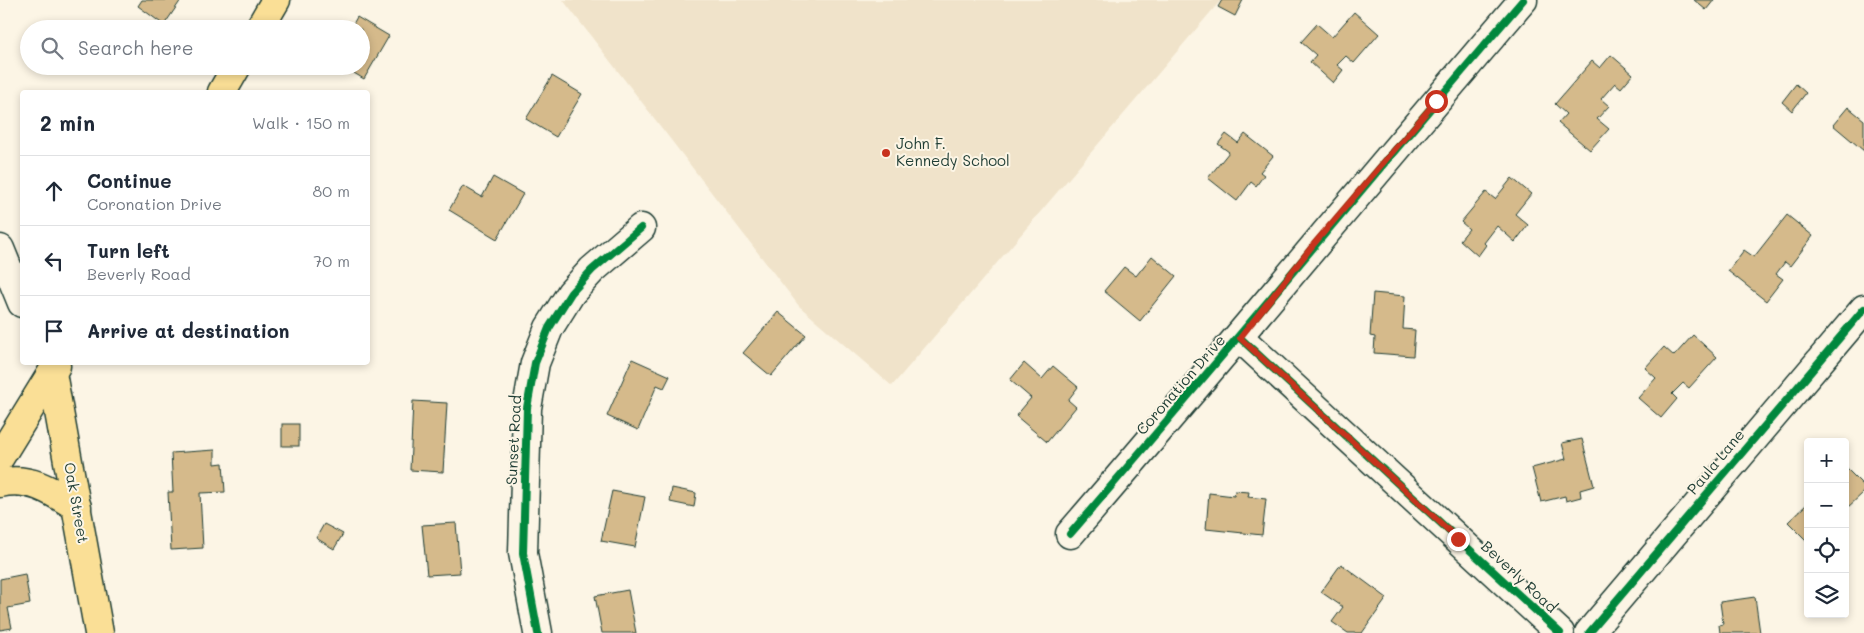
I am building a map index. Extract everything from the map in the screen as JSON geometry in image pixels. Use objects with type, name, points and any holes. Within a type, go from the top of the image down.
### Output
[{"type":"main road","points":[[264,20],[276,0]]},
{"type":"main road","points":[[223,90],[232,75]]},
{"type":"main road","points":[[0,457],[53,366]]},
{"type":"main road","name":"Oak Street","points":[[53,366],[99,633]]},
{"type":"main road","points":[[0,483],[29,481],[50,489],[77,507]]},
{"type":"street","name":"Coronation Drive","points":[[1070,534],[1240,338],[1313,245],[1523,0]]},
{"type":"street","name":"Sunset Road","points":[[538,633],[523,553],[527,408],[535,363],[549,328],[571,294],[592,270],[642,228]]},
{"type":"street","points":[[9,257],[20,296]]},
{"type":"street","name":"Paula Lane","points":[[1589,633],[1864,310]]},
{"type":"street","name":"Beverly Road","points":[[1240,338],[1560,633]]},
{"type":"shaded area","name":"John F. Kennedy School","points":[[563,0],[1221,0],[892,386],[799,306]]},
{"type":"building","points":[[142,0],[181,0],[167,20],[157,20],[138,6]]},
{"type":"building","points":[[1222,0],[1243,0],[1235,16],[1218,7]]},
{"type":"building","points":[[1694,0],[1714,0],[1706,10]]},
{"type":"building","points":[[1354,12],[1379,34],[1354,63],[1346,56],[1337,65],[1343,70],[1333,83],[1310,62],[1316,55],[1301,42],[1317,24],[1332,37]]},
{"type":"building","points":[[370,25],[389,36],[370,69]]},
{"type":"building","points":[[1611,55],[1633,74],[1621,88],[1615,83],[1601,99],[1609,106],[1597,119],[1609,129],[1590,150],[1558,123],[1566,114],[1555,104],[1592,61],[1600,68]]},
{"type":"building","points":[[357,75],[366,75],[364,79]]},
{"type":"building","points":[[552,76],[582,94],[556,137],[526,119]]},
{"type":"building","points":[[1796,84],[1806,93],[1792,111],[1782,102]]},
{"type":"building","points":[[1848,107],[1864,120],[1864,151],[1833,125]]},
{"type":"building","points":[[1226,134],[1238,143],[1245,134],[1273,156],[1260,172],[1264,175],[1256,186],[1251,182],[1237,201],[1208,178],[1229,152],[1218,144]]},
{"type":"building","points":[[493,177],[523,194],[497,239],[449,210],[463,186],[482,197]]},
{"type":"building","points":[[1512,178],[1531,194],[1515,214],[1528,225],[1515,242],[1497,226],[1484,243],[1486,245],[1478,256],[1460,240],[1469,229],[1461,222],[1486,192],[1495,199]]},
{"type":"building","points":[[1787,215],[1813,236],[1790,266],[1785,262],[1776,274],[1783,279],[1766,301],[1728,271],[1744,250],[1754,257]]},
{"type":"building","points":[[1152,256],[1176,276],[1140,321],[1104,291],[1124,267],[1136,276]]},
{"type":"building","points":[[1373,293],[1405,296],[1403,329],[1415,330],[1413,356],[1374,353],[1375,337],[1370,336]]},
{"type":"building","points":[[778,312],[806,335],[771,376],[743,353]]},
{"type":"building","points":[[1693,335],[1717,357],[1689,388],[1683,383],[1672,394],[1677,399],[1661,418],[1638,398],[1656,378],[1645,368],[1664,347],[1674,356]]},
{"type":"building","points":[[632,359],[670,376],[664,388],[657,385],[638,430],[607,416]]},
{"type":"building","points":[[1024,363],[1042,379],[1053,366],[1078,387],[1068,400],[1076,407],[1047,442],[1016,416],[1031,398],[1010,380]]},
{"type":"building","points":[[413,401],[447,403],[443,472],[410,470]]},
{"type":"building","points":[[282,424],[299,424],[299,446],[282,446]]},
{"type":"building","points":[[1582,439],[1594,486],[1580,490],[1581,497],[1566,501],[1565,496],[1541,502],[1532,468],[1566,459],[1562,443]]},
{"type":"building","points":[[215,450],[215,464],[223,463],[225,492],[200,493],[203,548],[171,550],[168,492],[173,492],[171,453]]},
{"type":"building","points":[[1849,471],[1864,486],[1864,492],[1849,506]]},
{"type":"building","points":[[672,488],[696,493],[694,507],[670,502]]},
{"type":"building","points":[[612,491],[645,497],[635,547],[601,541]]},
{"type":"building","points":[[1235,491],[1249,492],[1248,497],[1266,499],[1262,535],[1206,529],[1209,493],[1234,496]]},
{"type":"building","points":[[1804,507],[1804,538],[1788,522]]},
{"type":"building","points":[[456,523],[460,573],[427,575],[422,525]]},
{"type":"building","points":[[324,524],[343,534],[334,549],[316,538]]},
{"type":"building","points":[[1341,564],[1387,598],[1362,633],[1348,633],[1332,622],[1343,607],[1321,592]]},
{"type":"building","points":[[25,574],[30,604],[8,608],[12,628],[0,630],[0,579]]},
{"type":"building","points":[[628,590],[636,633],[602,633],[595,596]]},
{"type":"building","points":[[1755,597],[1760,633],[1720,633],[1719,625],[1723,624],[1720,602]]},
{"type":"cycle path","points":[[1070,534],[1523,0]]},
{"type":"cycle path","points":[[538,633],[523,553],[527,408],[535,363],[549,328],[571,293],[592,270],[641,228]]},
{"type":"cycle path","points":[[1589,633],[1864,309]]},
{"type":"cycle path","points":[[1239,337],[1560,633]]},
{"type":"place","name":"John F. Kennedy School","points":[[886,153]]},
{"type":"route","points":[[1436,101],[1313,245],[1240,338],[1458,539]]}]
